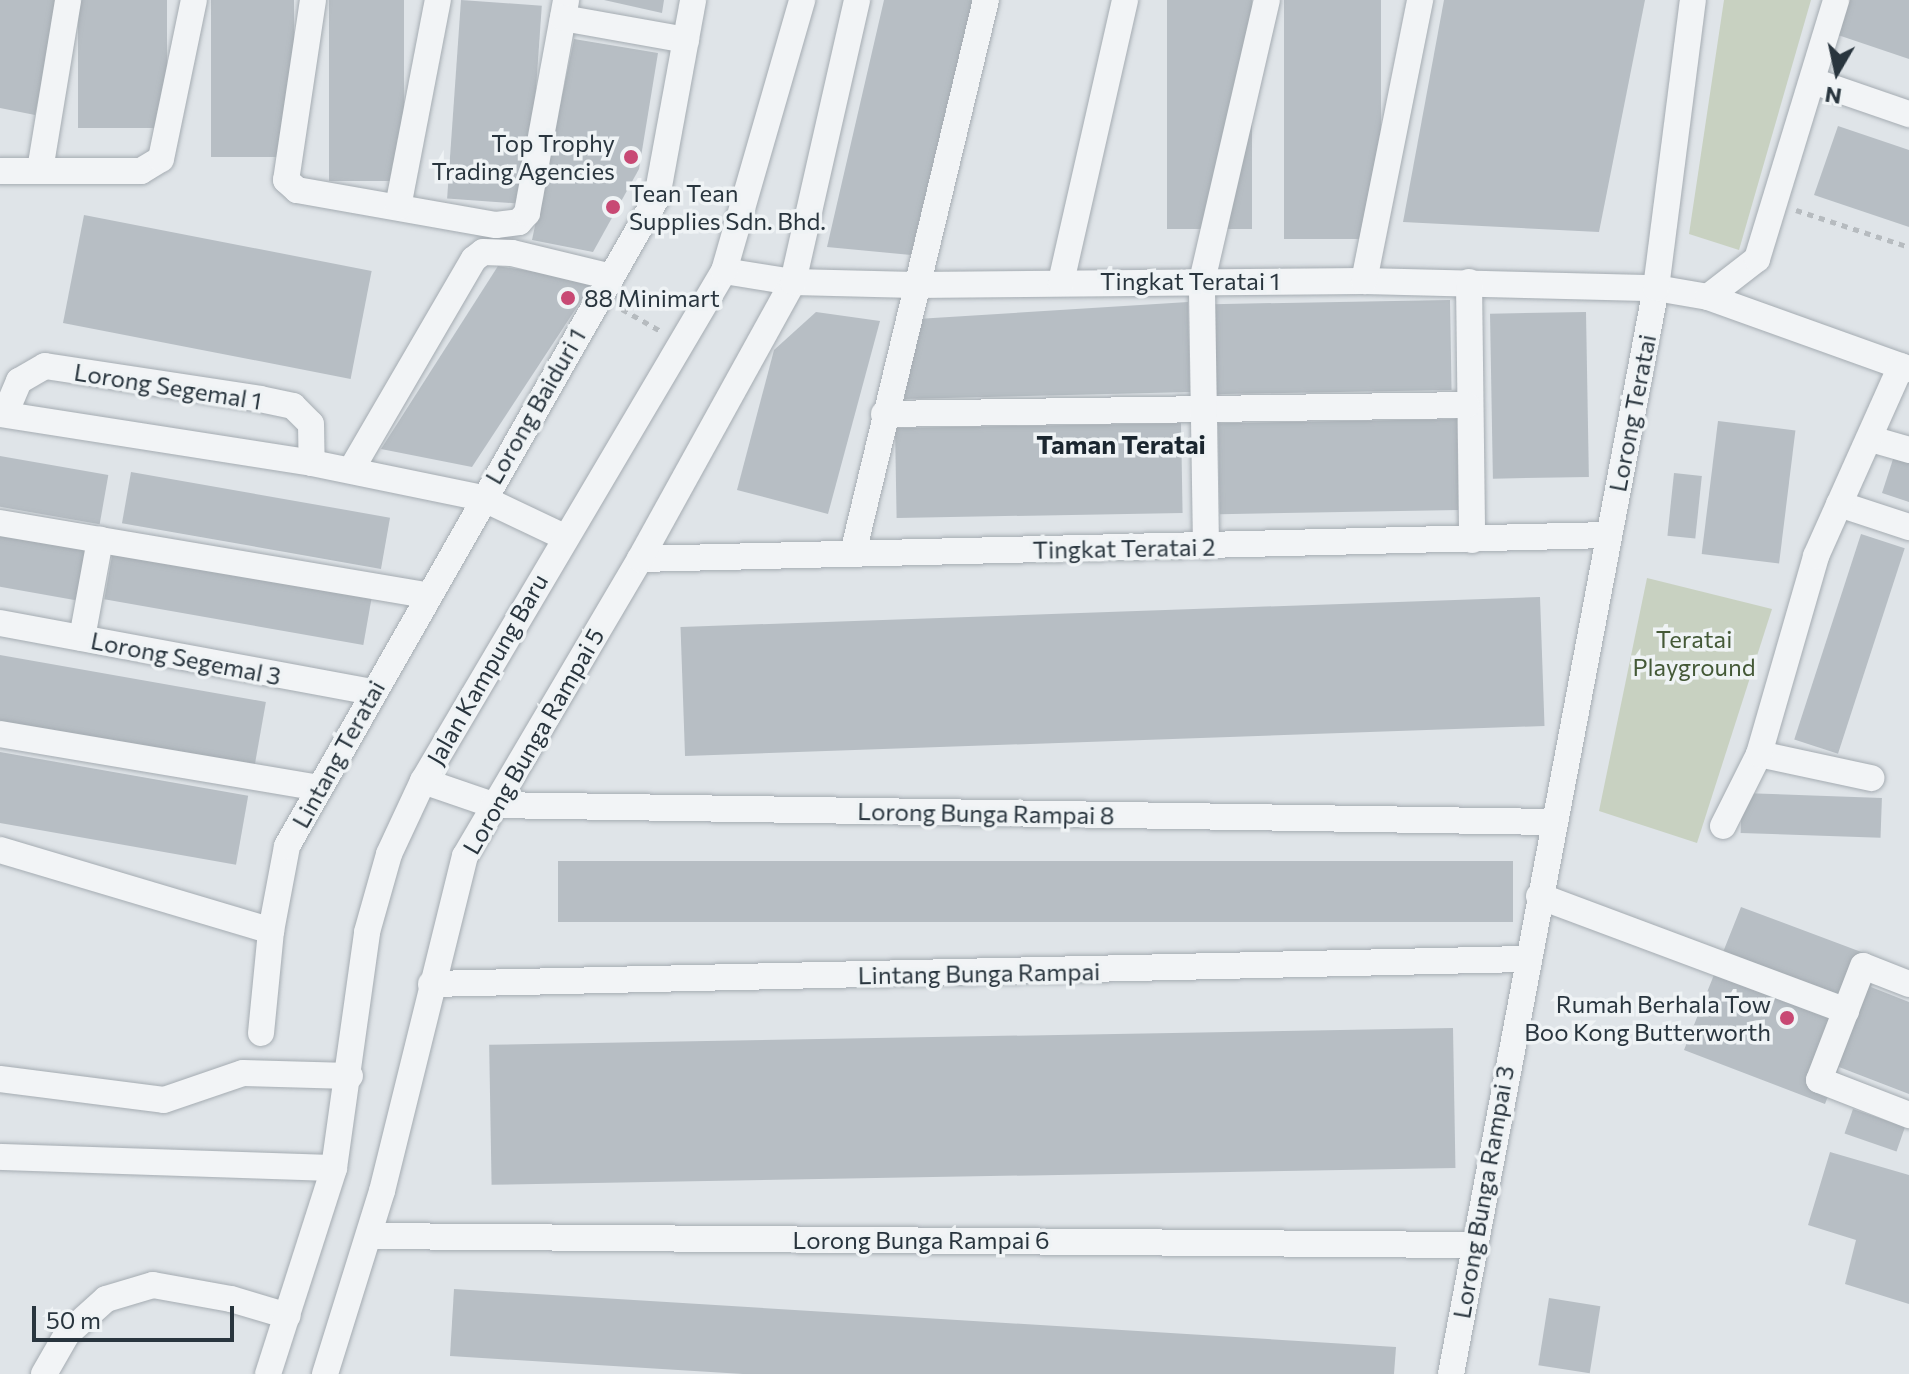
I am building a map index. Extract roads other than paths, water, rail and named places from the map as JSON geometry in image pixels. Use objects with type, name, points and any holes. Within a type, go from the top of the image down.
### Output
[{"type":"street","points":[[40,170],[68,0]]},
{"type":"street","points":[[0,171],[141,171],[161,159],[194,0]]},
{"type":"street","points":[[313,0],[286,180],[297,190],[496,225],[519,222],[527,213],[565,9],[686,40]]},
{"type":"street","points":[[398,207],[438,0]]},
{"type":"street","name":"Lorong Baiduri 1","points":[[482,498],[657,197],[693,0]]},
{"type":"street","name":"Jalan Kampung Baru","points":[[268,1374],[334,1168],[350,1076],[367,932],[389,854],[423,781],[564,537],[724,271],[802,0]]},
{"type":"street","points":[[793,282],[857,0]]},
{"type":"street","points":[[853,553],[986,0]]},
{"type":"street","points":[[1061,282],[1125,0]]},
{"type":"street","points":[[1206,546],[1202,281],[1267,0]]},
{"type":"street","points":[[1364,281],[1420,0]]},
{"type":"street","name":"Lorong Teratai","points":[[1553,822],[1656,288],[1693,0]]},
{"type":"street","points":[[1708,297],[1757,259],[1836,0]]},
{"type":"street","points":[[1813,81],[1909,114]]},
{"type":"street","points":[[351,470],[474,259],[483,252],[512,253],[605,286]]},
{"type":"street","name":"Tingkat Teratai 1","points":[[724,271],[793,282],[915,285],[1364,281],[1656,288],[1708,297],[1905,368]]},
{"type":"street","name":"Lorong Bunga Rampai 5","points":[[325,1374],[369,1236],[465,856],[640,559],[793,282]]},
{"type":"street","points":[[1469,282],[1467,405],[1472,540]]},
{"type":"street","name":"Lorong Segemal 1","points":[[312,463],[311,424],[293,406],[198,390],[45,366],[19,381],[2,414],[312,463],[482,498],[564,537]]},
{"type":"street","points":[[1723,826],[1759,754],[1816,556],[1905,368]]},
{"type":"street","points":[[884,414],[1467,405]]},
{"type":"street","points":[[1871,439],[1909,450]]},
{"type":"street","name":"Lintang Teratai","points":[[261,1033],[271,931],[287,846],[482,498]]},
{"type":"street","points":[[1839,504],[1909,527]]},
{"type":"street","points":[[0,523],[427,595]]},
{"type":"street","name":"Tingkat Teratai 2","points":[[640,559],[1608,535]]},
{"type":"street","points":[[82,638],[100,540]]},
{"type":"street","name":"Lorong Segemal 3","points":[[0,623],[371,692]]},
{"type":"street","points":[[0,734],[318,788]]},
{"type":"street","points":[[1759,754],[1871,778]]},
{"type":"street","name":"Lorong Bunga Rampai 8","points":[[423,781],[493,805],[1553,822]]},
{"type":"street","name":"Lorong Bunga Rampai 3","points":[[1451,1374],[1472,1245],[1553,822]]},
{"type":"street","points":[[0,850],[271,931]]},
{"type":"street","points":[[1539,896],[1846,1011]]},
{"type":"street","name":"Lintang Bunga Rampai","points":[[431,984],[1527,959]]},
{"type":"street","points":[[1909,984],[1863,966],[1819,1080],[1909,1115]]},
{"type":"street","points":[[0,1079],[164,1100],[243,1073],[350,1076]]},
{"type":"street","points":[[0,1157],[334,1168]]},
{"type":"street","name":"Lorong Bunga Rampai 6","points":[[369,1236],[1472,1245]]},
{"type":"street","points":[[44,1374],[67,1334],[106,1299],[153,1285],[231,1299],[288,1316]]},
{"type":"place","name":"Top Trophy Trading Agencies","points":[[631,157]]},
{"type":"place","name":"Tean Tean Supplies Sdn. Bhd.","points":[[613,207]]},
{"type":"place","name":"88 Minimart","points":[[568,298]]},
{"type":"place","name":"Rumah Berhala Tow Boo Kong Butterworth","points":[[1787,1018]]},
{"type":"district","name":"Taman Teratai","points":[[1121,444]]},
{"type":"park label","name":"Teratai Playground","points":[[1694,653]]}]
